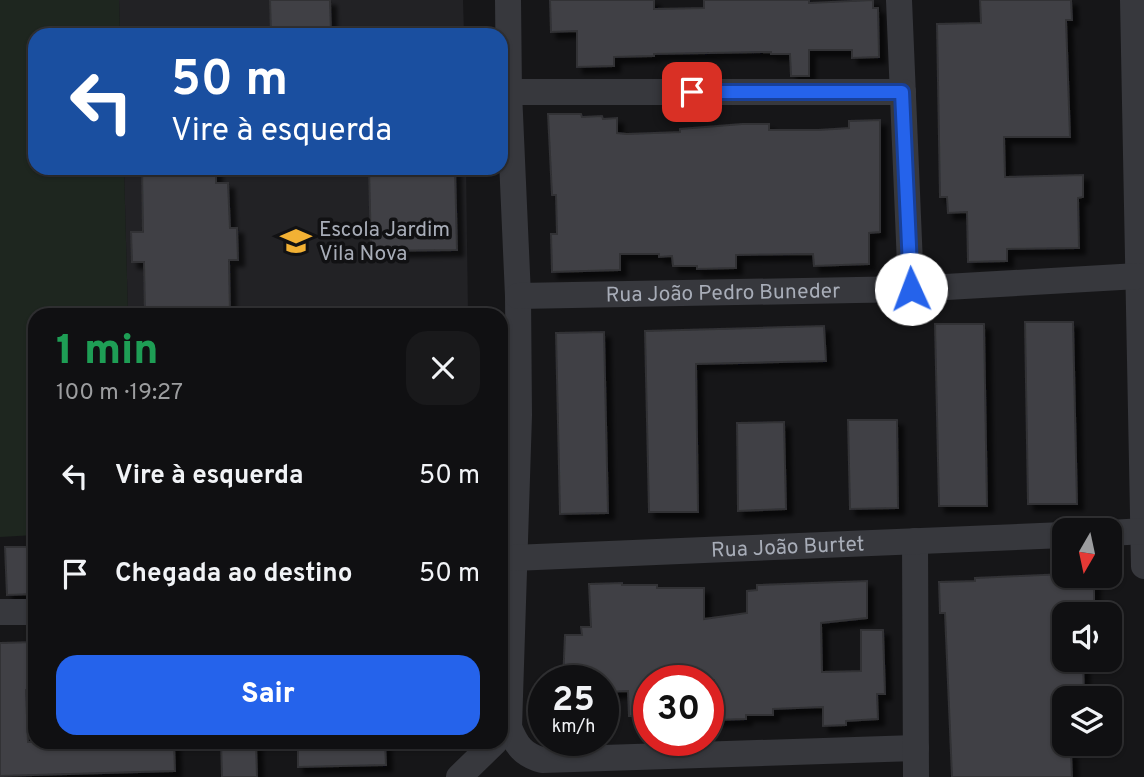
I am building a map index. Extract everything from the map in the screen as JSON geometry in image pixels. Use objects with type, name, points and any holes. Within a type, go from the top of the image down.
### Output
[{"type":"street","points":[[508,0],[517,296],[510,415],[513,558],[508,632]]},
{"type":"street","points":[[899,0],[911,289]]},
{"type":"street","points":[[1133,0],[1141,274],[1144,566]]},
{"type":"street","points":[[509,92],[902,92]]},
{"type":"street","name":"Rua João Pedro Buneder","points":[[517,296],[911,289],[1141,274]]},
{"type":"street","points":[[1122,532],[1143,531]]},
{"type":"street","name":"Rua João Burtet","points":[[513,558],[1052,535]]},
{"type":"street","points":[[915,541],[916,777]]},
{"type":"street","points":[[0,612],[28,612]]},
{"type":"street","points":[[508,740],[524,752],[542,760],[916,748]]},
{"type":"street","points":[[459,777],[487,749]]},
{"type":"shaded area","points":[[0,0],[119,0],[120,28],[28,28],[28,175],[124,175],[128,308],[28,308],[28,535],[0,537]]},
{"type":"shaded area","points":[[119,0],[463,0],[464,28],[120,28]]},
{"type":"shaded area","name":"Escola Jardim Vila Nova","points":[[124,175],[466,175],[468,308],[128,308]]},
{"type":"building","points":[[270,0],[330,0],[331,28],[271,28]]},
{"type":"building","points":[[550,0],[654,0],[654,9],[704,8],[704,0],[809,0],[809,3],[873,0],[873,8],[878,8],[879,57],[852,58],[852,50],[809,50],[809,76],[791,76],[790,54],[771,52],[614,57],[614,66],[577,67],[577,31],[551,32]]},
{"type":"building","points":[[980,0],[1071,0],[1072,20],[1066,20],[1070,137],[1004,137],[1005,177],[1083,175],[1083,197],[1078,198],[1079,248],[1007,249],[1007,261],[968,262],[967,212],[948,213],[947,197],[940,197],[937,24],[981,23]]},
{"type":"building","points":[[548,114],[617,118],[617,133],[627,134],[680,132],[680,129],[742,124],[769,124],[769,130],[818,130],[849,128],[849,121],[880,120],[880,232],[869,233],[869,264],[814,266],[813,254],[736,255],[736,268],[697,269],[697,266],[673,266],[672,256],[620,254],[620,270],[552,272],[551,234],[557,234]]},
{"type":"building","points":[[142,175],[216,175],[216,183],[228,183],[230,228],[237,228],[238,260],[229,260],[230,308],[145,308],[144,262],[132,262],[131,232],[143,232]]},
{"type":"building","points":[[369,175],[455,175],[457,250],[371,251]]},
{"type":"building","points":[[1025,322],[1073,322],[1077,504],[1028,504]]},
{"type":"building","points":[[935,324],[984,324],[987,506],[939,506]]},
{"type":"building","points":[[824,326],[826,361],[696,364],[698,512],[649,512],[645,331]]},
{"type":"building","points":[[604,332],[608,513],[560,514],[556,333]]},
{"type":"building","points":[[848,420],[897,420],[898,508],[850,509]]},
{"type":"building","points":[[784,422],[786,509],[738,511],[737,423]]},
{"type":"building","points":[[5,547],[28,547],[28,594],[7,595]]},
{"type":"building","points":[[1052,575],[1052,588],[1094,588],[1094,602],[1052,602],[1052,672],[1083,672],[1084,686],[1052,686],[1052,756],[1071,756],[1072,777],[952,777],[945,613],[940,613],[939,582],[975,581],[975,578]]},
{"type":"building","points":[[867,581],[867,618],[821,623],[822,672],[861,671],[861,630],[883,630],[885,694],[877,694],[878,719],[823,726],[823,707],[773,709],[773,715],[746,715],[746,719],[724,720],[724,665],[633,665],[633,716],[629,716],[628,691],[619,691],[619,665],[564,665],[565,635],[582,635],[581,627],[591,627],[589,584],[622,583],[657,585],[657,588],[704,588],[704,619],[747,613],[747,591],[757,590],[757,585]]},
{"type":"building","points":[[28,642],[28,749],[174,749],[175,771],[0,776],[0,643]]},
{"type":"building","points":[[221,749],[256,749],[257,777],[222,777]]},
{"type":"building","points":[[298,749],[385,749],[386,765],[298,767]]},
{"type":"place","name":"Escola Jardim Vila Nova","points":[[296,241]]},
{"type":"route","points":[[692,92],[902,92],[911,289]]}]
